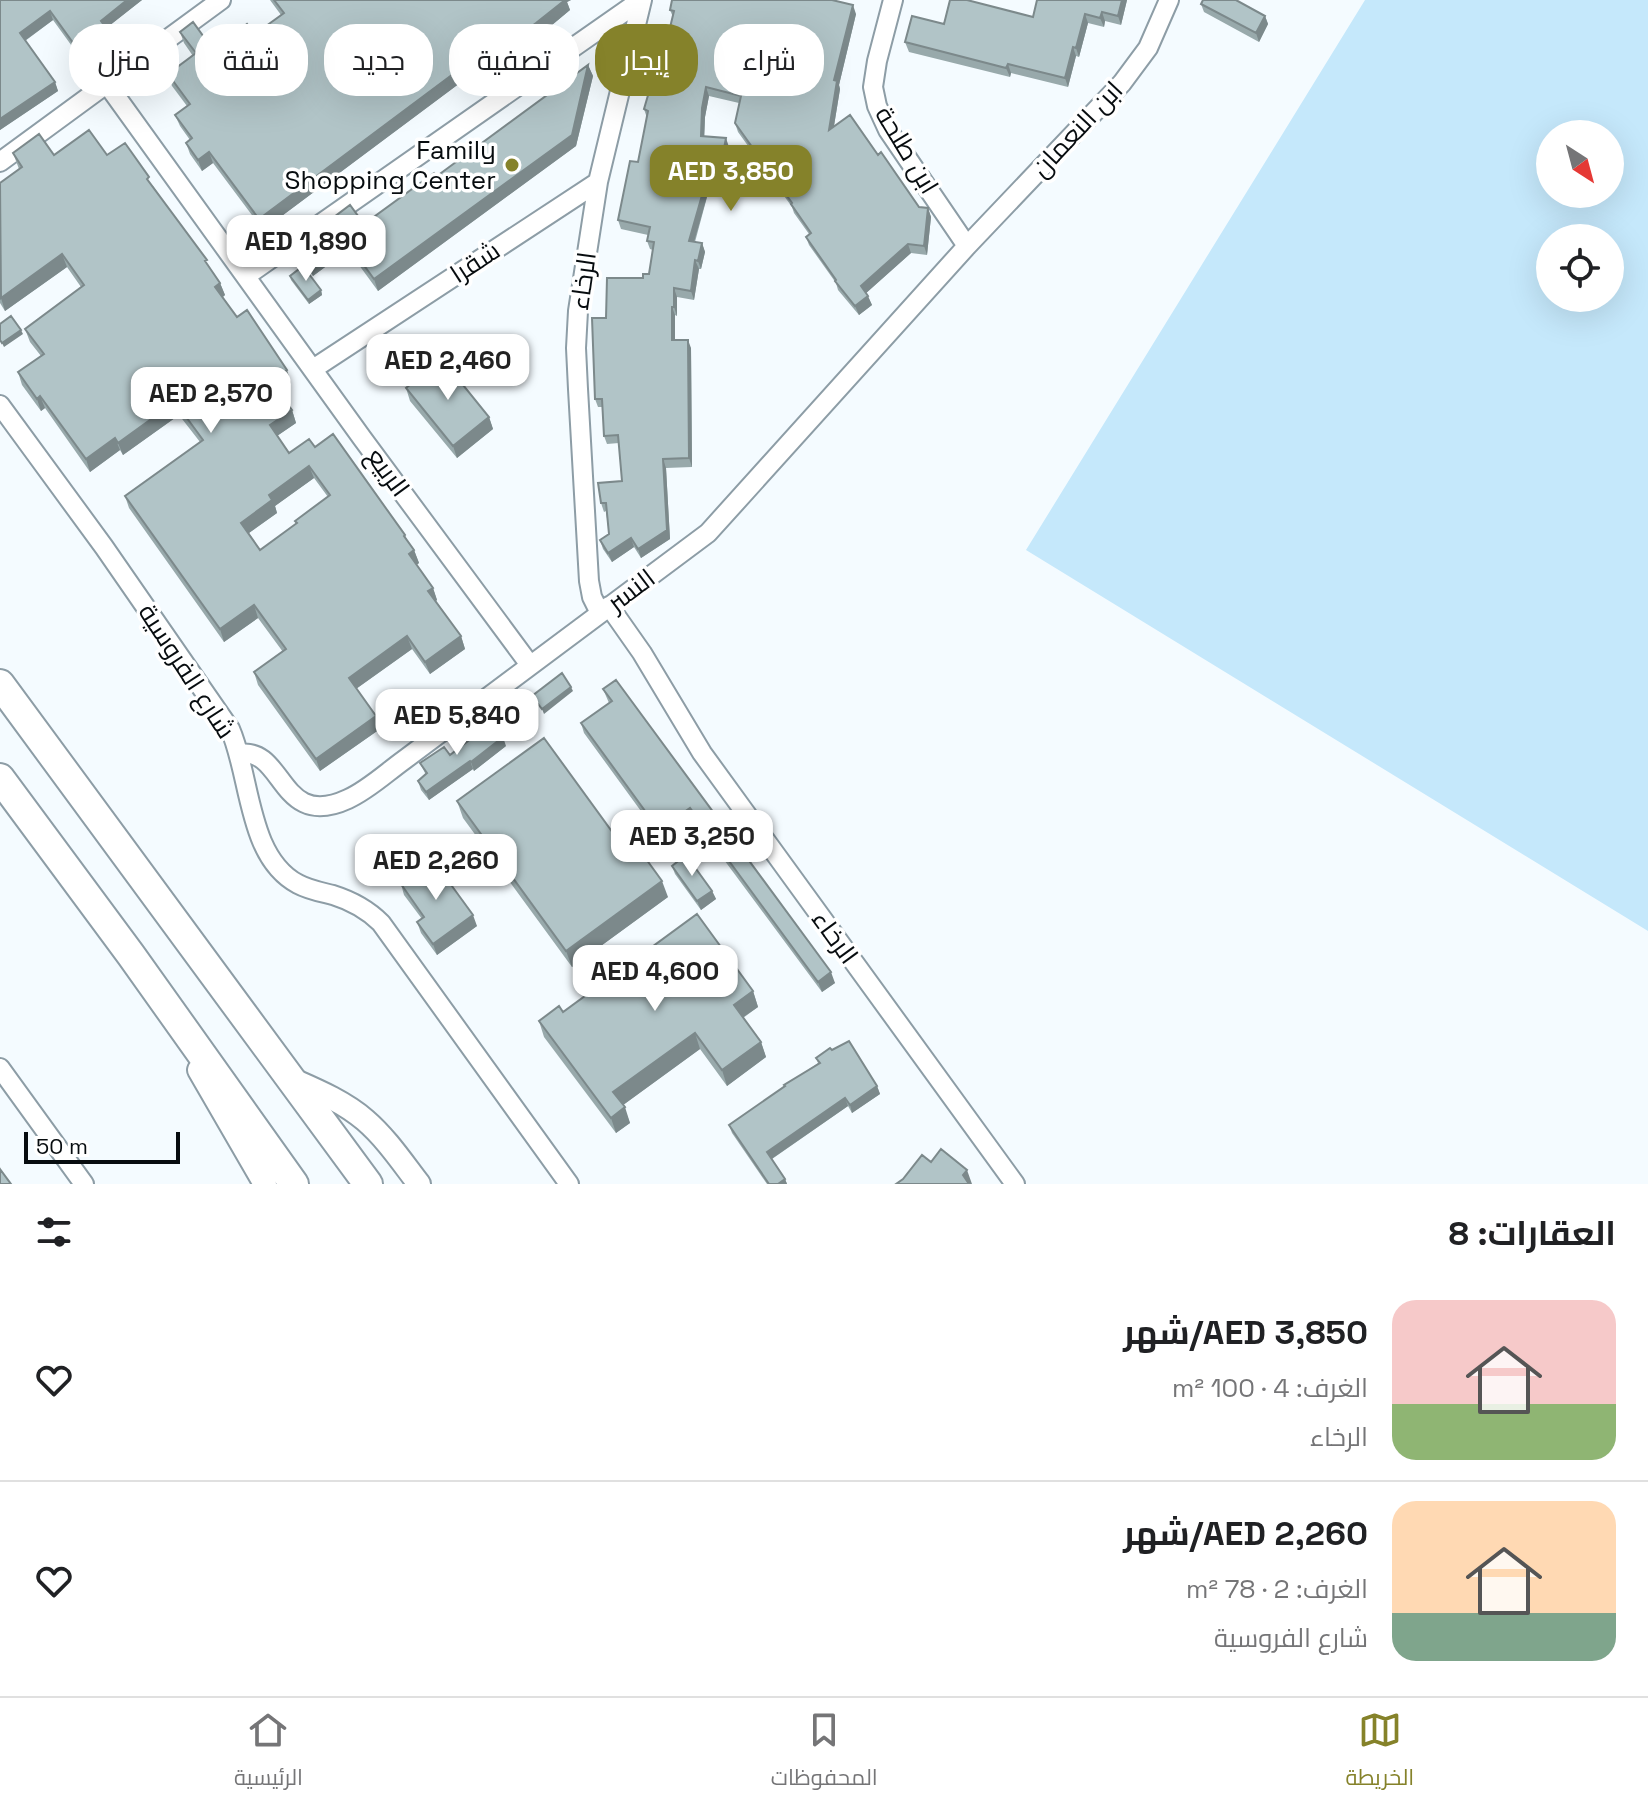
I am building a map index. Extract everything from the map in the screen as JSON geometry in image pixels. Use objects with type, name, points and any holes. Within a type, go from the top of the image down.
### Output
[{"type":"highway","points":[[0,684],[368,1184]]},
{"type":"highway","points":[[0,778],[294,1184]]},
{"type":"street","points":[[179,31],[221,0]]},
{"type":"street","points":[[246,276],[642,0]]},
{"type":"street","name":"الرخاء","points":[[642,0],[598,182],[578,311],[576,348],[592,597],[642,653],[702,753],[1015,1184]]},
{"type":"street","name":"ابن طلحة","points":[[893,0],[873,87],[877,106],[888,130],[967,246]]},
{"type":"street","name":"ابن النعمان","points":[[967,246],[1122,83],[1148,48],[1169,0]]},
{"type":"street","points":[[0,162],[91,96]]},
{"type":"street","name":"الربيع","points":[[116,96],[530,665]]},
{"type":"street","name":"شقرا","points":[[313,369],[598,182]]},
{"type":"street","name":"النسر","points":[[240,754],[251,753],[261,758],[290,792],[305,804],[321,807],[358,794],[708,533],[967,246]]},
{"type":"street","name":"شارع الفروسية","points":[[0,405],[104,547],[230,729],[240,754],[257,828],[272,860],[296,884],[347,899],[381,923],[569,1184]]},
{"type":"street","points":[[131,955],[265,1184]]},
{"type":"street","points":[[0,1068],[84,1184]]},
{"type":"street","points":[[293,1080],[364,1118],[393,1149],[419,1184]]},
{"type":"shaded area","points":[[1365,0],[1648,0],[1648,931],[1026,550]]},
{"type":"building","points":[[0,0],[127,0],[101,21],[103,24],[69,24],[69,37],[50,11],[20,33],[55,82],[0,119]]},
{"type":"building","points":[[274,0],[565,0],[535,24],[449,24],[449,77],[433,89],[433,24],[324,24],[324,96],[424,96],[259,219],[209,152],[198,160],[186,143],[192,138],[175,115],[190,104],[179,89],[179,66],[195,54],[195,96],[308,96],[308,24],[269,24],[284,13]]},
{"type":"building","points":[[672,0],[832,0],[853,5],[834,80],[837,81],[829,130],[850,115],[878,155],[881,152],[919,207],[928,208],[924,246],[908,244],[861,286],[868,296],[855,306],[806,237],[811,233],[792,203],[735,123],[741,96],[824,96],[824,24],[714,24],[714,89],[706,87],[701,136],[726,138],[718,180],[707,178],[689,241],[702,243],[698,261],[695,260],[691,291],[674,288],[672,307],[672,340],[688,340],[689,458],[663,459],[667,530],[638,549],[631,538],[608,553],[600,540],[609,534],[606,503],[601,503],[598,483],[622,481],[618,435],[604,436],[602,399],[595,399],[592,318],[606,318],[607,278],[643,278],[643,274],[649,274],[654,242],[647,241],[650,227],[618,220],[630,161],[638,162],[648,96],[698,96],[698,24],[671,24],[674,11],[670,10]]},
{"type":"building","points":[[950,0],[967,0],[1033,17],[1037,0],[1122,0],[1118,16],[1102,12],[1100,18],[1085,14],[1065,78],[1008,64],[1006,68],[905,42],[912,16],[944,24]]},
{"type":"building","points":[[1203,0],[1236,0],[1265,16],[1256,33],[1201,4]]},
{"type":"building","points":[[193,22],[195,25],[195,52],[180,32]]},
{"type":"building","points":[[588,65],[572,135],[374,279],[344,238],[308,264],[293,244],[350,205],[364,224],[434,173],[437,176],[546,96],[579,96],[579,72]]},
{"type":"building","points":[[89,130],[107,155],[125,143],[149,177],[147,179],[207,260],[220,283],[215,287],[237,317],[247,310],[287,370],[271,382],[292,410],[270,425],[289,453],[309,439],[315,447],[333,434],[405,535],[414,550],[409,554],[433,588],[428,591],[461,636],[425,662],[407,636],[349,678],[376,716],[316,759],[254,672],[286,649],[254,605],[220,629],[125,496],[203,440],[175,402],[118,443],[115,438],[86,459],[40,396],[37,399],[18,372],[44,354],[25,329],[84,285],[62,254],[1,298],[0,183],[22,167],[13,153],[39,134],[54,155]],"holes":[[[309,466],[330,495],[260,550],[241,523],[272,500],[269,495]]]},
{"type":"building","points":[[303,266],[321,290],[308,300],[290,276]]},
{"type":"building","points":[[11,316],[21,330],[2,343],[0,324]]},
{"type":"building","points":[[442,359],[489,417],[453,446],[406,388]]},
{"type":"building","points":[[562,673],[571,687],[542,709],[532,696]]},
{"type":"building","points":[[616,680],[831,972],[818,982],[690,808],[659,830],[581,723],[612,701],[603,689]]},
{"type":"building","points":[[491,723],[503,737],[426,792],[418,781],[427,773],[420,763],[444,747],[450,755]]},
{"type":"building","points":[[544,738],[616,837],[625,830],[662,881],[566,951],[457,801]]},
{"type":"building","points":[[686,855],[712,891],[697,901],[672,866]]},
{"type":"building","points":[[433,860],[473,915],[433,944],[417,922],[424,917],[401,884]]},
{"type":"building","points":[[697,914],[753,991],[734,1005],[761,1042],[722,1070],[695,1033],[613,1092],[625,1107],[611,1118],[539,1021],[559,1006],[563,1012]]},
{"type":"building","points":[[849,1041],[877,1086],[850,1105],[845,1098],[767,1152],[785,1179],[778,1184],[769,1184],[729,1125],[820,1063],[816,1058],[830,1048],[832,1050]]},
{"type":"building","points":[[941,1149],[967,1170],[963,1175],[969,1184],[896,1184],[922,1155],[931,1162]]},
{"type":"building","points":[[0,1169],[11,1184],[0,1184]]},
{"type":"place","name":"Family Shopping Center","points":[[512,165]]}]
